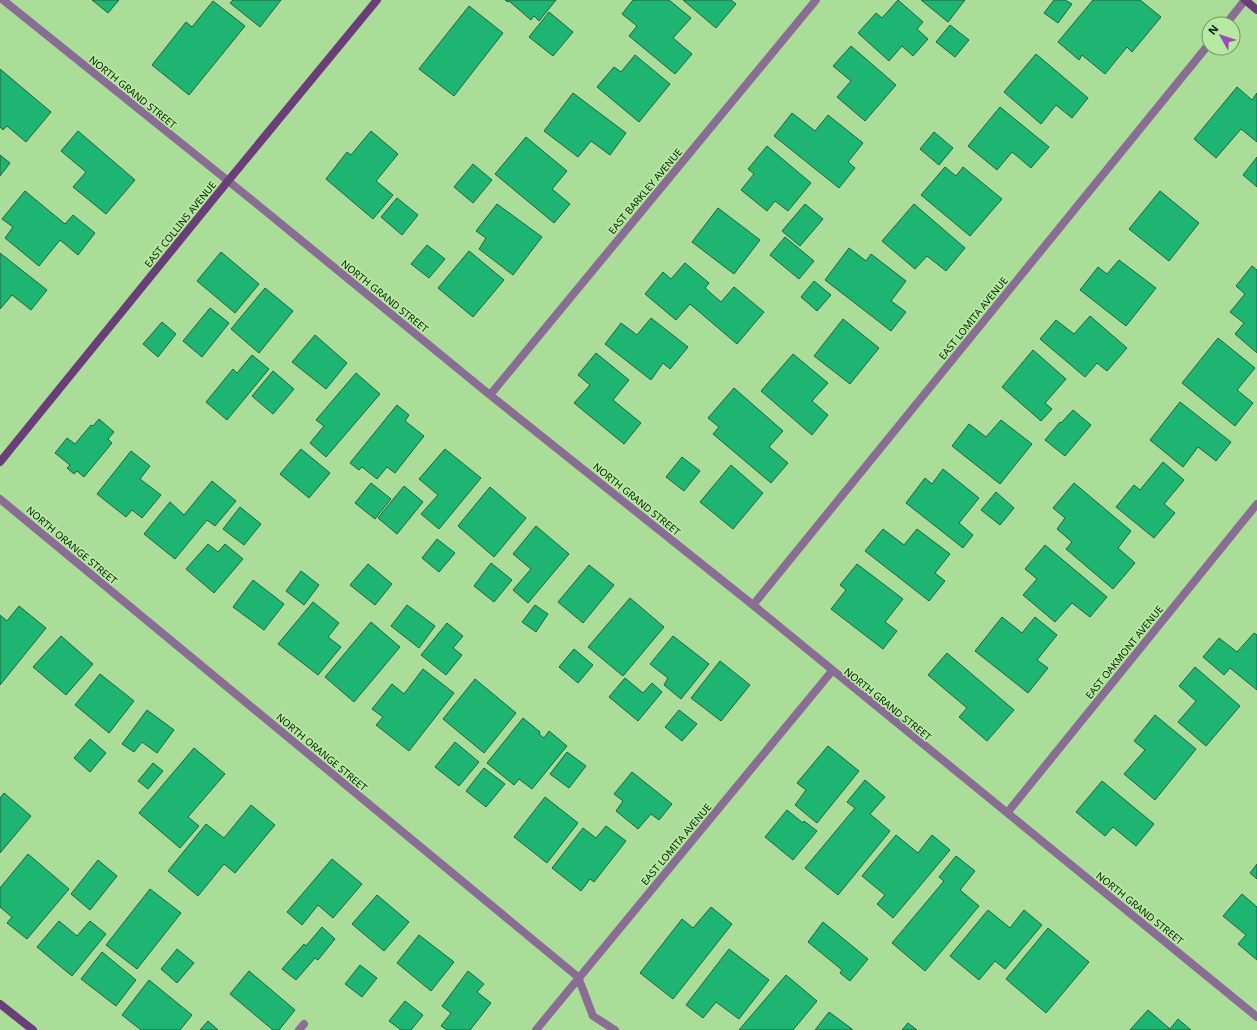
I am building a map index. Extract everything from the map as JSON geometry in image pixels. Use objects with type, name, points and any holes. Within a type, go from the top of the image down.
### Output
[{"type":"street","name":"NORTH GRAND STREET","points":[[3,0],[490,395],[753,605],[1257,1017]]},
{"type":"street","name":"EAST COLLINS AVENUE","points":[[0,462],[377,0]]},
{"type":"street","name":"EAST BARKLEY AVENUE","points":[[490,395],[816,0]]},
{"type":"street","points":[[1232,16],[1245,0],[1257,10]]},
{"type":"street","name":"EAST LOMITA AVENUE","points":[[753,605],[1201,54]]},
{"type":"street","name":"NORTH ORANGE STREET","points":[[0,499],[578,977],[593,1016],[615,1030]]},
{"type":"street","name":"EAST OAKMONT AVENUE","points":[[1007,813],[1257,504]]},
{"type":"street","name":"EAST LOMITA AVENUE","points":[[536,1030],[578,977],[832,671]]},
{"type":"street","points":[[0,1004],[33,1030]]},
{"type":"building","points":[[92,0],[119,0],[108,13]]},
{"type":"building","points":[[233,0],[281,0],[260,27],[230,3]]},
{"type":"building","points":[[505,0],[556,0],[539,21],[534,16],[531,20],[509,1],[508,2]]},
{"type":"building","points":[[633,0],[669,0],[691,18],[673,38],[692,54],[675,74],[629,36],[637,26],[622,14]]},
{"type":"building","points":[[683,0],[731,0],[736,4],[716,28]]},
{"type":"building","points":[[898,0],[923,22],[917,29],[928,39],[913,56],[902,46],[889,61],[858,33],[876,13],[882,18]]},
{"type":"building","points":[[921,0],[965,0],[948,22]]},
{"type":"building","points":[[1054,0],[1065,0],[1072,4],[1058,23],[1044,13]]},
{"type":"building","points":[[1093,0],[1140,0],[1161,17],[1132,52],[1127,47],[1105,74],[1082,55],[1079,60],[1058,42]]},
{"type":"building","points":[[213,1],[245,26],[189,95],[152,65],[186,22],[192,27]]},
{"type":"building","points":[[469,6],[503,33],[454,96],[419,69]]},
{"type":"building","points":[[549,12],[573,32],[553,56],[529,37]]},
{"type":"building","points":[[950,25],[969,40],[955,57],[936,42]]},
{"type":"building","points":[[851,46],[896,85],[865,121],[837,97],[851,81],[833,66]]},
{"type":"building","points":[[1036,54],[1088,98],[1072,118],[1056,105],[1041,124],[1004,92]]},
{"type":"building","points":[[635,55],[670,84],[639,122],[597,87],[614,67],[621,72]]},
{"type":"building","points":[[0,69],[51,112],[26,142],[7,126],[3,130],[0,127]]},
{"type":"building","points":[[1237,87],[1252,100],[1257,93],[1257,142],[1241,129],[1216,158],[1194,139]]},
{"type":"building","points":[[573,93],[626,133],[610,155],[591,141],[578,157],[544,131]]},
{"type":"building","points":[[1000,107],[1049,147],[1031,168],[1012,152],[997,170],[968,146]]},
{"type":"building","points":[[792,113],[815,131],[828,115],[863,143],[848,162],[855,168],[839,188],[774,136]]},
{"type":"building","points":[[78,131],[135,180],[106,214],[73,187],[86,172],[61,151]]},
{"type":"building","points":[[371,131],[398,154],[376,181],[393,195],[373,219],[326,179],[347,152],[351,155]]},
{"type":"building","points":[[934,132],[953,148],[939,165],[920,149]]},
{"type":"building","points":[[526,137],[567,171],[552,189],[570,204],[554,223],[495,174]]},
{"type":"building","points":[[767,146],[811,183],[788,211],[775,201],[767,211],[741,190],[754,174],[748,169]]},
{"type":"building","points":[[0,155],[10,163],[0,176]]},
{"type":"building","points":[[1257,157],[1257,187],[1243,175]]},
{"type":"building","points":[[473,164],[492,180],[473,203],[454,187]]},
{"type":"building","points":[[945,167],[956,176],[963,167],[1002,199],[970,236],[921,195]]},
{"type":"building","points":[[25,191],[65,224],[73,215],[95,233],[78,255],[60,240],[39,266],[5,238],[13,227],[2,219]]},
{"type":"building","points":[[1160,191],[1199,223],[1169,261],[1129,229]]},
{"type":"building","points":[[397,198],[418,215],[402,235],[381,217]]},
{"type":"building","points":[[497,204],[542,237],[513,275],[479,249],[486,238],[476,231]]},
{"type":"building","points":[[805,204],[823,219],[800,246],[782,231]]},
{"type":"building","points":[[914,204],[965,248],[946,271],[927,256],[915,269],[882,241]]},
{"type":"building","points":[[718,208],[760,240],[734,274],[692,242]]},
{"type":"building","points":[[785,237],[814,261],[799,279],[770,255]]},
{"type":"building","points":[[427,245],[445,259],[429,278],[411,264]]},
{"type":"building","points":[[849,248],[866,261],[871,254],[906,281],[891,301],[906,312],[891,331],[825,280]]},
{"type":"building","points":[[469,251],[504,280],[473,317],[438,288]]},
{"type":"building","points":[[221,252],[259,284],[235,313],[197,281]]},
{"type":"building","points":[[0,253],[47,290],[31,310],[12,295],[0,309]]},
{"type":"building","points":[[1119,260],[1156,288],[1126,326],[1080,290],[1098,267],[1107,274]]},
{"type":"building","points":[[685,263],[709,283],[705,288],[721,302],[734,287],[764,312],[737,344],[690,304],[676,320],[645,294],[663,272],[671,279]]},
{"type":"building","points":[[1252,266],[1257,270],[1257,353],[1235,334],[1244,323],[1230,312],[1245,294],[1236,286]]},
{"type":"building","points":[[814,281],[831,295],[817,311],[801,297]]},
{"type":"building","points":[[265,288],[293,311],[259,353],[231,329]]},
{"type":"building","points":[[210,308],[229,323],[202,357],[183,341]]},
{"type":"building","points":[[1090,316],[1127,348],[1107,371],[1097,363],[1085,377],[1040,339],[1056,320],[1074,334]]},
{"type":"building","points":[[651,318],[688,347],[670,369],[663,363],[651,380],[605,344],[621,323],[637,335]]},
{"type":"building","points":[[843,319],[879,348],[850,384],[814,356]]},
{"type":"building","points":[[162,322],[176,334],[158,357],[143,344]]},
{"type":"building","points":[[315,335],[347,363],[326,389],[292,362]]},
{"type":"building","points":[[1218,338],[1255,368],[1237,390],[1253,403],[1235,426],[1182,383]]},
{"type":"building","points":[[1033,350],[1066,379],[1045,403],[1052,409],[1041,421],[1002,387]]},
{"type":"building","points":[[596,353],[629,380],[613,400],[641,423],[624,444],[574,403],[590,385],[578,375]]},
{"type":"building","points":[[793,354],[828,383],[812,401],[828,415],[812,435],[761,391]]},
{"type":"building","points":[[252,355],[269,369],[227,420],[206,402],[233,369],[237,373]]},
{"type":"building","points":[[273,371],[294,389],[273,414],[252,396]]},
{"type":"building","points":[[356,373],[380,394],[326,457],[310,443],[324,426],[316,420]]},
{"type":"building","points":[[734,388],[783,431],[769,447],[788,463],[771,483],[713,434],[719,427],[708,418]]},
{"type":"building","points":[[1180,402],[1231,442],[1216,461],[1198,447],[1183,467],[1150,440]]},
{"type":"building","points":[[397,405],[409,415],[405,421],[424,436],[395,473],[387,467],[377,479],[362,467],[359,470],[350,463]]},
{"type":"building","points":[[1073,410],[1091,425],[1065,456],[1045,440],[1060,422],[1061,423]]},
{"type":"building","points":[[99,419],[114,432],[108,439],[112,443],[84,477],[77,471],[74,474],[67,468],[70,465],[55,453],[67,438],[75,444],[91,425],[93,426]]},
{"type":"building","points":[[1001,420],[1032,444],[1000,484],[952,446],[969,424],[986,437]]},
{"type":"building","points":[[301,449],[330,473],[309,498],[280,474]]},
{"type":"building","points":[[445,449],[481,478],[439,529],[421,514],[438,495],[419,479]]},
{"type":"building","points":[[131,451],[150,466],[140,479],[161,495],[142,518],[132,510],[126,517],[97,494]]},
{"type":"building","points":[[682,457],[700,471],[684,491],[666,477]]},
{"type":"building","points":[[1163,462],[1184,480],[1164,504],[1175,513],[1154,538],[1116,507],[1134,485],[1140,490]]},
{"type":"building","points":[[731,465],[763,493],[733,529],[700,502]]},
{"type":"building","points":[[943,469],[979,498],[959,523],[973,535],[963,548],[906,503],[925,478],[932,484]]},
{"type":"building","points":[[212,481],[236,501],[215,526],[207,520],[175,559],[144,534],[170,502],[184,515]]},
{"type":"building","points":[[371,483],[391,499],[375,519],[355,503]]},
{"type":"building","points":[[1074,483],[1131,531],[1118,548],[1135,563],[1113,589],[1066,549],[1072,542],[1057,529],[1065,518],[1053,508]]},
{"type":"building","points":[[404,486],[423,502],[397,534],[378,518]]},
{"type":"building","points":[[490,487],[526,518],[494,557],[458,526]]},
{"type":"building","points":[[996,492],[1014,508],[1000,525],[981,510]]},
{"type":"building","points":[[240,507],[261,524],[244,545],[223,529]]},
{"type":"building","points":[[536,526],[569,554],[528,603],[513,590],[531,569],[513,554]]},
{"type":"building","points":[[883,529],[904,545],[917,529],[950,554],[935,573],[945,581],[929,601],[865,551]]},
{"type":"building","points":[[437,539],[455,553],[439,572],[422,558]]},
{"type":"building","points":[[208,544],[218,552],[225,544],[243,559],[214,593],[186,569]]},
{"type":"building","points":[[1045,545],[1107,597],[1090,617],[1072,603],[1055,622],[1023,595],[1037,579],[1025,569]]},
{"type":"building","points":[[491,563],[512,580],[494,602],[474,586]]},
{"type":"building","points":[[368,564],[392,584],[375,605],[350,585]]},
{"type":"building","points":[[857,564],[903,599],[885,622],[897,631],[883,649],[831,609],[846,590],[840,585]]},
{"type":"building","points":[[589,565],[614,585],[583,623],[558,602]]},
{"type":"building","points":[[301,571],[319,585],[304,605],[286,591]]},
{"type":"building","points":[[253,580],[284,604],[264,630],[233,607]]},
{"type":"building","points":[[630,598],[664,627],[623,676],[588,647]]},
{"type":"building","points":[[313,602],[339,623],[328,637],[341,647],[318,675],[278,644]]},
{"type":"building","points":[[407,605],[435,626],[419,648],[391,626]]},
{"type":"building","points":[[535,605],[548,614],[536,632],[522,622]]},
{"type":"building","points":[[19,606],[46,628],[0,685],[0,615],[7,621]]},
{"type":"building","points":[[1002,617],[1022,633],[1035,617],[1057,635],[1037,660],[1048,668],[1028,693],[975,651]]},
{"type":"building","points":[[371,622],[400,647],[354,702],[325,677]]},
{"type":"building","points":[[447,623],[463,636],[453,648],[462,655],[446,675],[421,655]]},
{"type":"building","points":[[1254,633],[1257,635],[1257,690],[1230,668],[1224,675],[1203,657],[1219,638],[1237,652]]},
{"type":"building","points":[[61,636],[93,664],[66,695],[33,667]]},
{"type":"building","points":[[673,636],[709,664],[681,699],[664,685],[668,678],[650,664]]},
{"type":"building","points":[[574,649],[593,665],[578,683],[559,667]]},
{"type":"building","points":[[947,653],[1014,710],[987,741],[959,717],[967,708],[928,675]]},
{"type":"building","points":[[720,661],[750,685],[721,721],[691,698]]},
{"type":"building","points":[[1195,667],[1240,706],[1206,746],[1178,722],[1196,701],[1179,686]]},
{"type":"building","points":[[423,669],[454,693],[409,751],[376,725],[383,717],[372,709],[392,684],[404,694]]},
{"type":"building","points":[[100,674],[134,701],[109,733],[75,705]]},
{"type":"building","points":[[625,678],[643,693],[652,683],[662,692],[638,721],[609,697]]},
{"type":"building","points":[[475,679],[516,713],[484,753],[443,719]]},
{"type":"building","points":[[147,710],[174,730],[157,753],[142,742],[134,752],[122,744]]},
{"type":"building","points":[[679,710],[697,724],[682,741],[665,727]]},
{"type":"building","points":[[1155,715],[1196,749],[1155,800],[1124,774],[1145,750],[1134,741]]},
{"type":"building","points":[[523,718],[540,732],[539,734],[544,738],[549,731],[567,746],[532,789],[519,779],[514,785],[487,763]]},
{"type":"building","points":[[90,739],[106,753],[90,772],[74,758]]},
{"type":"building","points":[[455,742],[479,762],[459,786],[435,767]]},
{"type":"building","points":[[828,746],[859,771],[817,823],[795,805],[806,790],[797,783]]},
{"type":"building","points":[[194,748],[225,774],[188,817],[199,826],[180,848],[139,813]]},
{"type":"building","points":[[567,752],[586,766],[569,788],[550,774]]},
{"type":"building","points":[[153,763],[163,771],[148,789],[138,781]]},
{"type":"building","points":[[484,768],[505,784],[486,807],[466,791]]},
{"type":"building","points":[[632,772],[672,804],[659,820],[651,814],[638,829],[616,811],[623,801],[614,794]]},
{"type":"building","points":[[865,780],[885,797],[870,814],[890,831],[838,895],[805,868],[855,808],[847,802]]},
{"type":"building","points":[[1102,781],[1154,824],[1136,846],[1113,827],[1105,836],[1076,812]]},
{"type":"building","points":[[4,793],[31,816],[0,853],[0,798]]},
{"type":"building","points":[[545,797],[578,823],[547,863],[514,837]]},
{"type":"building","points":[[251,805],[275,825],[235,873],[224,864],[198,896],[168,871],[206,824],[224,838]]},
{"type":"building","points":[[787,810],[803,823],[804,821],[817,831],[793,860],[765,837]]},
{"type":"building","points":[[606,826],[626,841],[594,882],[590,879],[581,891],[552,868],[583,828],[596,838]]},
{"type":"building","points":[[896,835],[918,853],[932,835],[950,850],[893,918],[877,904],[885,895],[862,876]]},
{"type":"building","points":[[28,854],[69,889],[27,939],[7,923],[12,917],[0,907],[0,888]]},
{"type":"building","points":[[956,856],[975,871],[960,890],[979,906],[925,971],[892,943],[944,881],[939,877]]},
{"type":"building","points":[[332,859],[362,884],[333,918],[318,905],[302,925],[287,912]]},
{"type":"building","points":[[98,860],[117,876],[90,910],[71,894]]},
{"type":"building","points":[[1257,864],[1257,879],[1250,873]]},
{"type":"building","points":[[150,889],[181,913],[137,969],[106,945]]},
{"type":"building","points":[[1242,894],[1257,907],[1257,960],[1238,944],[1246,935],[1223,916]]},
{"type":"building","points":[[377,895],[409,922],[384,951],[352,924]]},
{"type":"building","points":[[711,907],[732,924],[673,999],[640,973],[682,919],[693,928]]},
{"type":"building","points":[[988,910],[1010,928],[1024,910],[1042,925],[1005,969],[995,961],[979,980],[950,956]]},
{"type":"building","points":[[59,921],[77,936],[90,921],[106,934],[72,976],[37,947]]},
{"type":"building","points":[[823,922],[868,959],[850,981],[840,973],[842,970],[808,942]]},
{"type":"building","points":[[322,927],[335,939],[318,960],[315,958],[296,980],[282,969],[304,944],[306,946]]},
{"type":"building","points":[[1048,928],[1089,962],[1046,1013],[1006,979]]},
{"type":"building","points":[[419,935],[454,962],[431,991],[397,963]]},
{"type":"building","points":[[177,949],[194,963],[177,983],[161,969]]},
{"type":"building","points":[[729,949],[769,980],[739,1019],[716,1002],[703,1018],[686,1005]]},
{"type":"building","points":[[102,952],[136,980],[116,1006],[81,979]]},
{"type":"building","points":[[360,965],[377,978],[362,997],[345,984]]},
{"type":"building","points":[[249,971],[295,1010],[279,1030],[273,1030],[230,994]]},
{"type":"building","points":[[468,971],[484,984],[477,992],[491,1003],[470,1030],[447,1030],[441,1026],[451,1013],[442,1006]]},
{"type":"building","points":[[786,975],[817,1001],[793,1030],[739,1030]]},
{"type":"building","points":[[149,980],[192,1015],[180,1030],[141,1030],[122,1015]]},
{"type":"building","points":[[405,1001],[423,1015],[411,1030],[401,1030],[389,1021]]},
{"type":"building","points":[[1148,1010],[1170,1029],[1178,1019],[1191,1030],[1130,1030]]},
{"type":"building","points":[[829,1012],[852,1029],[852,1030],[815,1030]]},
{"type":"building","points":[[208,1021],[218,1030],[200,1030]]},
{"type":"building","points":[[908,1023],[917,1030],[902,1030]]}]
